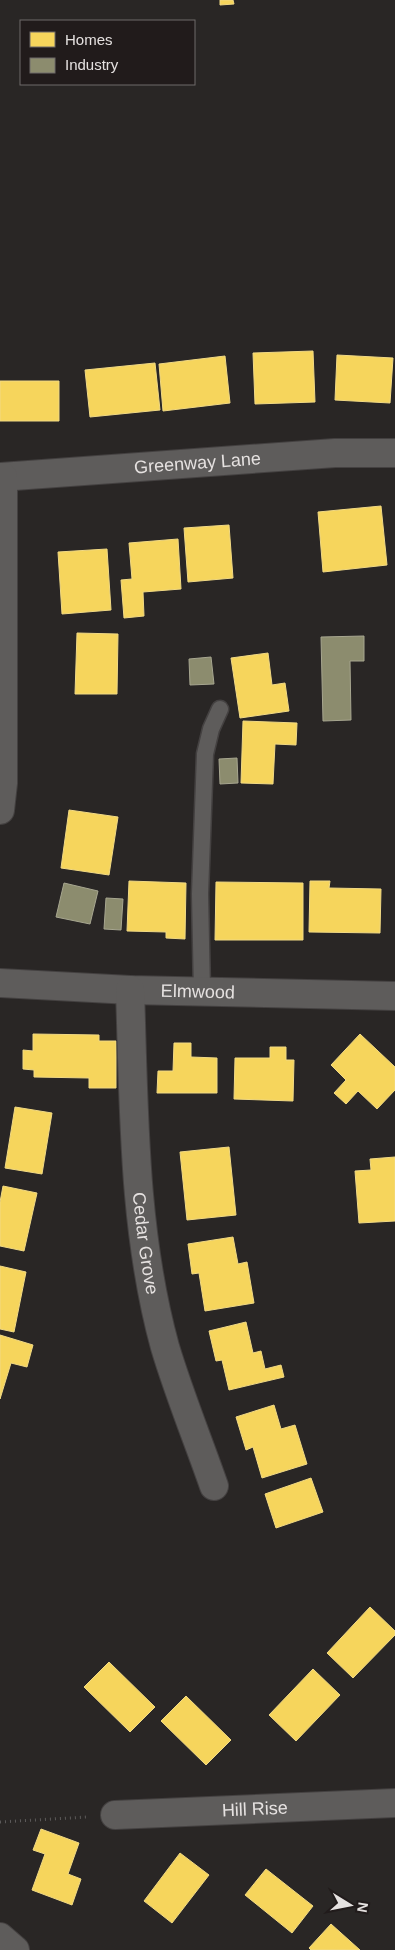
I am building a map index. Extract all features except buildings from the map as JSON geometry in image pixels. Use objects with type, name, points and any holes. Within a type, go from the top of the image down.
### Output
[{"type":"street","name":"Greenway Lane","points":[[1,477],[335,454],[395,454]]},
{"type":"street","points":[[0,810],[3,783],[1,477]]},
{"type":"street","name":"Elmwood","points":[[0,983],[130,990],[395,996]]},
{"type":"street","name":"Cedar Grove","points":[[130,990],[136,1158],[148,1262],[165,1346],[214,1486]]},
{"type":"street","name":"Hill Rise","points":[[115,1815],[395,1804]]},
{"type":"street","points":[[0,1937],[15,1950]]},
{"type":"lane","points":[[202,992],[200,894],[205,754],[211,730],[220,709]]},
{"type":"path","points":[[0,1822],[115,1815]]}]
